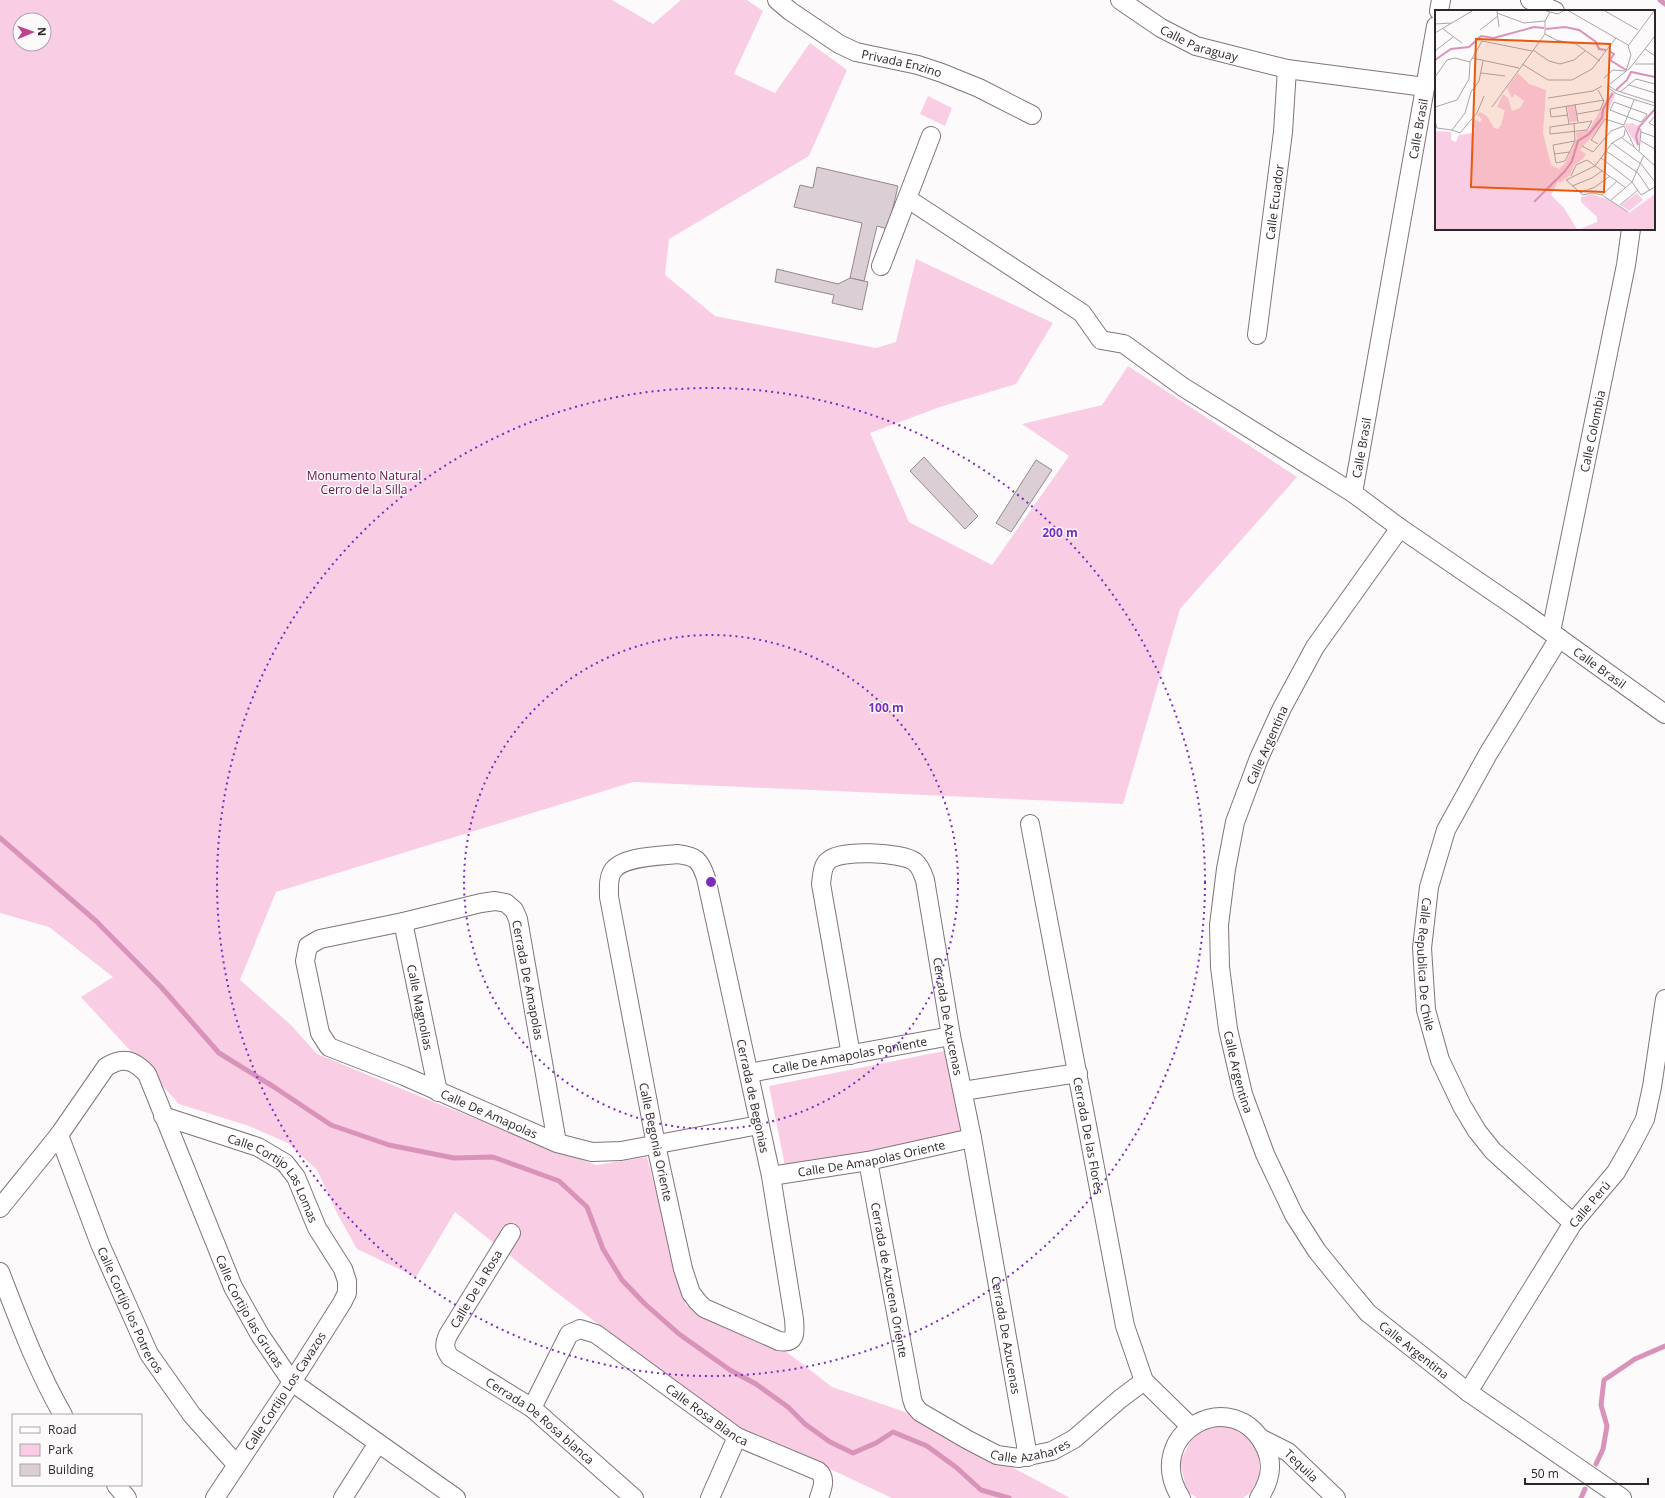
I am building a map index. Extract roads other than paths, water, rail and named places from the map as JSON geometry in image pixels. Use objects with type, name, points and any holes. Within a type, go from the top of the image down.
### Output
[{"type":"street","name":"Privada Enzino","points":[[776,0],[839,44],[856,52],[918,65],[942,73],[979,88],[1032,115]]},
{"type":"street","name":"Calle Paraguay","points":[[1120,0],[1161,28],[1196,46],[1287,69],[1425,87]]},
{"type":"street","points":[[1439,10],[1441,0]]},
{"type":"street","points":[[1530,0],[1553,10]]},
{"type":"street","name":"Calle Brasil","points":[[1435,32],[1353,493],[1400,528],[1555,635],[1665,714]]},
{"type":"street","name":"Calle Ecuador","points":[[1257,335],[1283,132],[1287,69]]},
{"type":"street","points":[[881,266],[931,136]]},
{"type":"street","points":[[908,199],[1082,313],[1101,340],[1124,344],[1183,387],[1353,493]]},
{"type":"street","name":"Calle Colombia","points":[[1555,635],[1631,230]]},
{"type":"street","name":"Calle Argentina","points":[[1400,528],[1315,647],[1282,708],[1259,758],[1235,822],[1226,869],[1219,925],[1220,967],[1228,1029],[1243,1094],[1265,1154],[1294,1215],[1317,1251],[1368,1313],[1468,1392],[1622,1498]]},
{"type":"street","name":"Calle Republica De Chile","points":[[1555,635],[1446,830],[1429,887],[1422,948],[1426,1010],[1440,1060],[1462,1106],[1477,1131],[1493,1151],[1573,1223]]},
{"type":"street","name":"Cerrada De las Flores","points":[[1030,824],[1125,1326],[1144,1381],[1190,1426]]},
{"type":"street","name":"Calle Begonia Oriente","points":[[697,859],[688,855],[677,854],[626,861],[617,866],[612,873],[609,884],[609,897],[656,1145],[685,1275],[691,1293],[704,1308],[779,1341],[786,1342],[791,1340],[794,1336]]},
{"type":"street","name":"Cerrada De Azucenas","points":[[851,1055],[821,884],[822,872],[827,861],[836,856],[846,854],[893,855],[906,857],[915,862],[921,870],[925,880],[951,1036],[972,1138],[1028,1457]]},
{"type":"street","name":"Cerrada de Begonias","points":[[697,859],[703,868],[706,878],[771,1176],[794,1319],[794,1336]]},
{"type":"street","name":"Cerrada De Amapolas","points":[[308,946],[320,939],[403,922],[481,903],[495,901],[506,903],[514,910],[518,920],[557,1143]]},
{"type":"street","name":"Calle Magnolias","points":[[403,922],[438,1092]]},
{"type":"street","name":"Calle De Amapolas","points":[[308,946],[305,961],[320,1033],[329,1047],[404,1076],[557,1143],[592,1152],[621,1151],[759,1125]]},
{"type":"street","name":"Calle Perú","points":[[1468,1392],[1573,1223],[1616,1172],[1645,1119],[1652,1088],[1665,999]]},
{"type":"street","name":"Calle De Amapolas Poniente","points":[[749,1073],[951,1036]]},
{"type":"street","name":"Calle Cortijo las Grutas","points":[[59,1135],[106,1067],[116,1061],[127,1061],[139,1065],[147,1074],[233,1287],[260,1336],[292,1382],[456,1498]]},
{"type":"street","points":[[963,1091],[1078,1073]]},
{"type":"street","name":"Calle Cortijo Las Lomas","points":[[163,1116],[258,1147],[285,1164],[296,1177],[317,1228],[343,1269],[347,1281]]},
{"type":"street","points":[[0,1208],[59,1135]]},
{"type":"street","name":"Calle Cortijo los Potreros","points":[[59,1135],[100,1244],[149,1354],[192,1414],[236,1464]]},
{"type":"street","name":"Calle De Amapolas Oriente","points":[[771,1176],[868,1162],[972,1138]]},
{"type":"street","name":"Cerrada de Azucena Oriente","points":[[868,1162],[912,1398]]},
{"type":"street","name":"Calle De la Rosa","points":[[444,1347],[448,1335],[511,1233]]},
{"type":"street","points":[[0,1272],[50,1392],[62,1414]]},
{"type":"street","name":"Calle Cortijo Los Cavazos","points":[[215,1498],[236,1464],[292,1382],[342,1303],[347,1292],[347,1281]]},
{"type":"street","name":"Calle Rosa Blanca","points":[[532,1408],[569,1334],[580,1329],[596,1334],[737,1437],[818,1470],[822,1473],[823,1482],[819,1498]]},
{"type":"street","name":"Cerrada De Rosa blanca","points":[[444,1347],[450,1357],[532,1408],[634,1498]]},
{"type":"street","name":"Calle Azahares","points":[[912,1398],[914,1405],[920,1412],[974,1443],[997,1455],[1019,1458],[1052,1451],[1074,1439],[1120,1399],[1144,1381]]},
{"type":"street","points":[[1173,1495],[1170,1471],[1171,1454],[1178,1439],[1190,1426],[1202,1420],[1215,1417],[1229,1417],[1242,1421],[1253,1429],[1262,1439],[1269,1454],[1270,1472],[1266,1488],[1259,1498]]},
{"type":"street","points":[[710,1498],[737,1437]]},
{"type":"street","name":"Tequila","points":[[1262,1439],[1288,1452],[1336,1498]]},
{"type":"street","points":[[343,1498],[378,1443]]},
{"type":"street","points":[[117,1486],[127,1498]]},
{"type":"waterway","points":[[1660,0],[1665,4]]},
{"type":"waterway","points":[[0,838],[96,921],[162,988],[219,1053],[331,1125],[389,1145],[454,1158],[493,1157],[559,1181],[587,1207],[603,1249],[622,1280],[645,1304],[679,1334],[730,1370],[756,1384],[788,1407],[805,1424],[830,1442],[853,1453],[876,1443],[893,1432],[927,1446],[957,1468],[981,1490],[1009,1498]]},
{"type":"waterway","points":[[1596,1464],[1603,1449],[1607,1426],[1601,1405],[1604,1380],[1635,1359],[1665,1346]]},
{"type":"waterway","points":[[1581,1498],[1585,1489]]},
{"type":"park label","name":"Monumento Natural Cerro de la Silla","points":[[364,482]]}]
